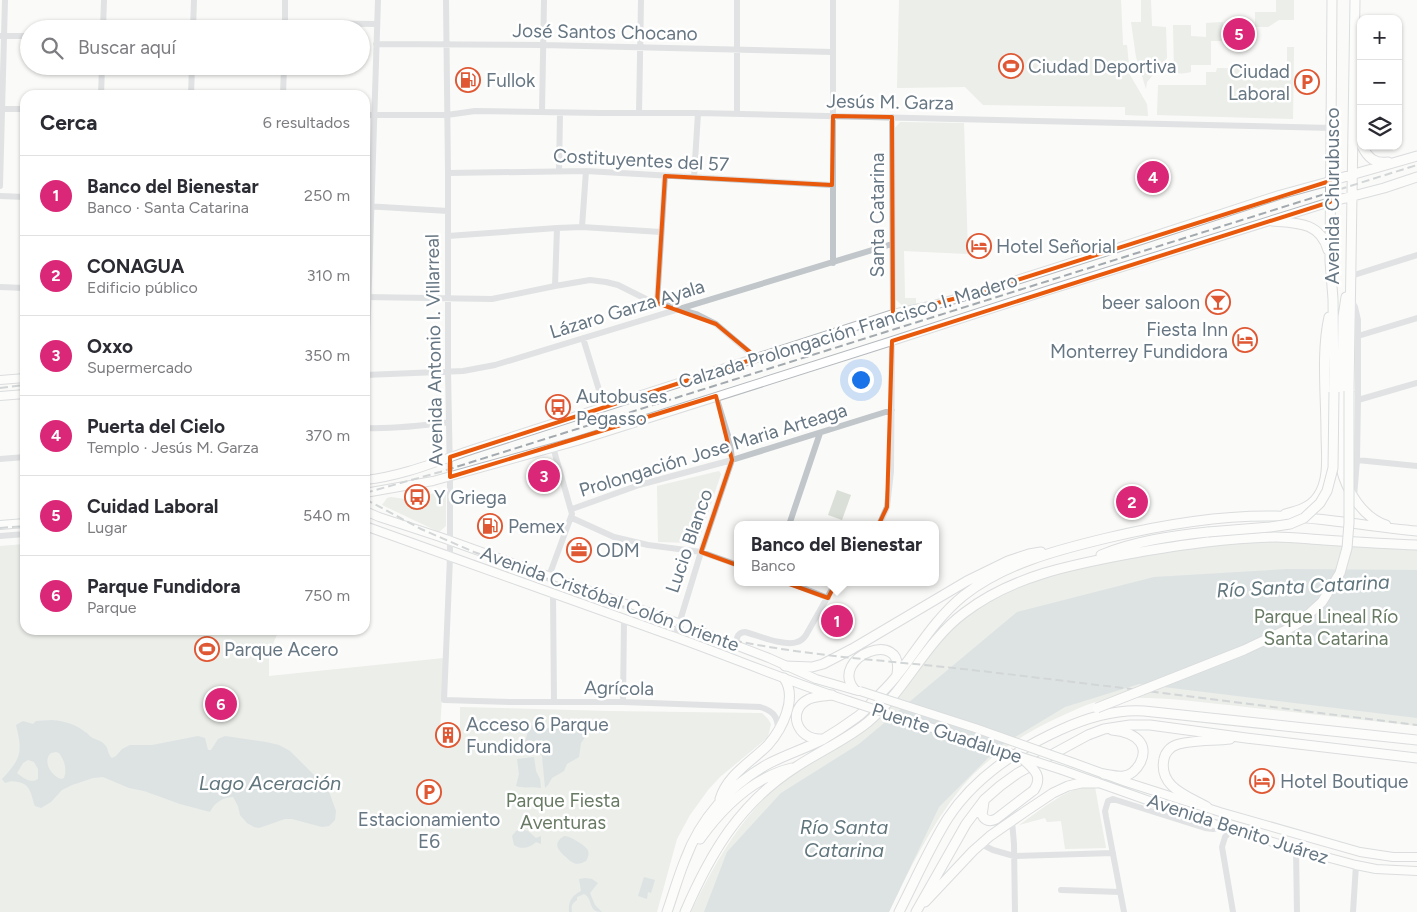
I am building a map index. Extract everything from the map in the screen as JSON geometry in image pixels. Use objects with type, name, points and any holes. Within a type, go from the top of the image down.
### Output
[{"type":"highway","name":"Avenida Churubusco","points":[[1080,564],[1134,543],[1208,532],[1290,524],[1304,518],[1320,504],[1327,491],[1333,468],[1334,392],[1333,303],[1330,261],[1332,0]]},
{"type":"highway","name":"Avenida Churubusco","points":[[1078,722],[1097,708],[1244,650],[1286,630],[1300,622],[1322,602],[1340,573],[1346,548],[1348,523],[1354,0]]},
{"type":"highway","points":[[1353,115],[1357,130]]},
{"type":"highway","points":[[1364,150],[1373,161],[1383,162],[1413,157]]},
{"type":"highway","points":[[1330,181],[1413,157]]},
{"type":"highway","points":[[1330,202],[1417,178]]},
{"type":"highway","points":[[1272,221],[1300,224],[1314,229],[1325,241],[1330,261]]},
{"type":"highway","points":[[1351,280],[1345,300],[1343,316],[1340,457],[1343,476],[1349,490],[1362,509],[1381,524],[1398,530]]},
{"type":"highway","points":[[1275,516],[1304,509],[1318,496],[1325,480],[1325,340],[1333,303]]},
{"type":"highway","points":[[667,912],[680,871],[695,838],[719,803],[740,783],[762,768],[824,739],[860,715],[897,675],[946,612],[966,594],[1006,570],[1056,552],[1117,536],[1182,523],[1234,518],[1275,516],[1417,531]]},
{"type":"highway","points":[[685,912],[707,863],[732,826],[764,791],[796,767],[847,738],[870,720],[898,692],[946,629],[978,602],[996,592],[1022,580],[1080,564],[1201,542],[1239,538],[1278,537],[1417,545]]},
{"type":"highway","points":[[785,666],[812,667],[823,664],[994,567],[1029,554],[1056,552]]},
{"type":"highway","points":[[857,690],[850,684],[850,670],[860,657],[869,652],[884,650],[892,653],[898,662],[897,675]]},
{"type":"highway","points":[[719,803],[729,781],[768,745],[778,730],[790,700],[788,686],[784,678]]},
{"type":"highway","points":[[824,739],[814,739],[803,733],[798,726],[797,714],[803,703],[810,698],[832,695]]},
{"type":"highway","points":[[899,912],[942,829],[974,787],[1013,755],[1050,734],[1078,722],[1114,712],[1137,710],[1417,740]]},
{"type":"highway","points":[[916,912],[966,824],[984,800],[1018,773],[1088,735],[1104,729],[1130,725],[1150,725],[1417,758]]},
{"type":"highway","points":[[1104,729],[1133,736],[1140,742],[1143,750],[1140,764],[1133,772],[1123,776],[1104,774]]},
{"type":"highway","points":[[1207,807],[1176,790],[1166,779],[1163,773],[1164,756],[1177,744],[1246,738]]},
{"type":"highway","points":[[984,800],[982,815],[985,819],[991,821],[1034,790],[1038,783],[1038,777],[1034,769],[1022,758]]},
{"type":"highway","points":[[680,871],[705,832],[737,798],[775,772],[796,767]]},
{"type":"highway","points":[[916,912],[961,862],[1012,821],[1061,789],[1081,783],[1097,783]]},
{"type":"main road","name":"Calzada Prolongación Francisco I. Madero","points":[[370,479],[402,473],[892,314],[964,296],[1279,195],[1330,181]]},
{"type":"main road","name":"Calzada Prolongación Francisco I. Madero","points":[[370,492],[450,477],[553,447],[1330,202]]},
{"type":"main road","points":[[0,380],[20,378]]},
{"type":"main road","points":[[0,396],[20,394]]},
{"type":"main road","name":"Avenida Cristóbal Colón Oriente","points":[[370,513],[736,644],[816,679],[857,690]]},
{"type":"main road","points":[[0,525],[20,523]]},
{"type":"main road","name":"Avenida Cristóbal Colón Oriente","points":[[370,528],[674,637],[807,688],[832,695]]},
{"type":"main road","name":"Puente Guadalupe","points":[[857,690],[975,728],[1074,763]]},
{"type":"main road","name":"Puente Guadalupe","points":[[832,695],[1062,770]]},
{"type":"main road","name":"Avenida Benito Juárez","points":[[1074,763],[1126,782],[1246,820],[1360,852],[1393,857],[1417,857]]},
{"type":"main road","name":"Avenida Benito Juárez","points":[[1062,770],[1227,829],[1296,849],[1356,865],[1417,870]]},
{"type":"main road","points":[[1227,829],[1246,820]]},
{"type":"street","points":[[0,186],[2,36],[5,0]]},
{"type":"street","points":[[104,0],[104,20]]},
{"type":"street","points":[[193,20],[194,0]]},
{"type":"street","points":[[285,0],[285,20]]},
{"type":"street","points":[[370,176],[378,0]]},
{"type":"street","name":"Avenida Antonio I. Villarreal","points":[[444,700],[450,557],[446,0]]},
{"type":"street","points":[[542,112],[544,0]]},
{"type":"street","points":[[639,113],[641,0]]},
{"type":"street","points":[[737,0],[737,114]]},
{"type":"street","points":[[833,0],[833,263]]},
{"type":"street","points":[[370,24],[377,24]]},
{"type":"street","points":[[2,36],[20,36]]},
{"type":"street","name":"José Santos Chocano","points":[[376,44],[543,45],[832,52]]},
{"type":"street","points":[[101,90],[102,75]]},
{"type":"street","points":[[191,90],[192,75]]},
{"type":"street","points":[[283,90],[284,75]]},
{"type":"street","points":[[1,109],[20,109]]},
{"type":"street","name":"Jesús M. Garza","points":[[370,115],[447,115],[475,111],[698,113],[1332,128]]},
{"type":"street","points":[[560,113],[560,171]]},
{"type":"street","points":[[694,178],[698,113]]},
{"type":"street","name":"Santa Catarina","points":[[892,117],[892,314]]},
{"type":"street","points":[[582,227],[586,171]]},
{"type":"street","name":"Costituyentes del 57","points":[[448,173],[586,171],[832,185]]},
{"type":"street","points":[[656,303],[665,176]]},
{"type":"street","points":[[0,196],[20,197]]},
{"type":"street","points":[[370,206],[448,211]]},
{"type":"street","points":[[448,236],[582,227],[661,232]]},
{"type":"street","points":[[555,286],[557,228]]},
{"type":"street","name":"Lázaro Garza Ayala","points":[[370,375],[475,369],[495,365],[892,244]]},
{"type":"street","points":[[1351,280],[1417,255]]},
{"type":"street","points":[[370,298],[492,299],[590,280],[606,282],[618,285],[656,303],[696,314],[716,324],[745,348],[755,359]]},
{"type":"street","points":[[0,287],[20,288]]},
{"type":"street","points":[[1350,298],[1357,312],[1358,336],[1357,460],[1354,497]]},
{"type":"street","points":[[1358,336],[1417,318]]},
{"type":"street","points":[[582,338],[604,406]]},
{"type":"street","points":[[881,521],[890,495],[892,341]]},
{"type":"street","points":[[1358,400],[1417,383]]},
{"type":"street","name":"Lucio Blanco","points":[[674,637],[700,552],[732,460],[730,442],[716,396]]},
{"type":"street","name":"Prolongación Jose Maria Arteaga","points":[[572,509],[639,485],[732,460],[892,410]]},
{"type":"street","points":[[370,428],[410,428],[449,422]]},
{"type":"street","points":[[790,521],[820,433]]},
{"type":"street","points":[[549,576],[572,518],[572,509],[553,447]]},
{"type":"street","points":[[0,459],[20,457]]},
{"type":"street","points":[[1357,460],[1417,466]]},
{"type":"street","points":[[572,518],[614,537],[633,542],[700,552],[734,564]]},
{"type":"street","points":[[0,536],[20,534]]},
{"type":"street","points":[[798,586],[828,598]]},
{"type":"street","points":[[736,644],[737,635],[745,632],[786,643],[797,642],[806,635],[834,586]]},
{"type":"street","points":[[554,594],[554,702]]},
{"type":"street","points":[[623,702],[624,619]]},
{"type":"street","name":"Agrícola","points":[[444,700],[623,702],[760,707],[769,710],[775,716],[778,730]]},
{"type":"street","points":[[1124,912],[1105,810],[1108,801],[1114,799],[1205,828],[1227,829],[1222,847],[1233,912]]},
{"type":"street","points":[[1012,821],[1015,912]]},
{"type":"street","points":[[981,844],[993,850],[1014,856],[1113,853]]},
{"type":"street","points":[[1296,849],[1297,912]]},
{"type":"street","points":[[1353,912],[1356,865]]},
{"type":"street","points":[[1061,890],[1120,892]]},
{"type":"highlighted area","points":[[833,116],[892,117],[893,314],[973,294],[1330,181],[1330,202],[892,341],[887,507],[878,526],[846,563],[828,598],[701,552],[732,460],[716,396],[450,477],[450,457],[757,358],[716,324],[657,303],[665,176],[832,185]]},
{"type":"green space","name":"Ciudad Deportiva","points":[[899,0],[1121,0],[1123,45],[1127,45],[1130,75],[1147,104],[1148,116],[1125,115],[1125,107],[983,105],[965,87],[897,88]]},
{"type":"green space","points":[[1141,0],[1151,0],[1152,26],[1166,27],[1167,58],[1147,82],[1146,89],[1136,57],[1131,22],[1141,22]]},
{"type":"green space","points":[[1276,0],[1294,0],[1294,20],[1279,20],[1268,27],[1255,27],[1255,12],[1276,12]]},
{"type":"green space","points":[[1223,22],[1223,41],[1211,41],[1211,65],[1191,65],[1191,72],[1187,73],[1174,71],[1173,25],[1191,25],[1191,36],[1206,37],[1206,23]]},
{"type":"green space","points":[[1287,47],[1294,47],[1293,119],[1157,115],[1158,85],[1206,85],[1206,72],[1216,72],[1217,68],[1287,69]]},
{"type":"green space","points":[[900,122],[964,123],[968,254],[904,251],[905,298],[916,298],[916,304],[904,307],[895,299],[895,128]]},
{"type":"green space","points":[[719,471],[721,474],[700,537],[693,543],[658,542],[657,486]]},
{"type":"green space","points":[[837,490],[851,495],[842,520],[828,515]]},
{"type":"green space","points":[[446,491],[446,526],[439,532],[382,505],[387,498],[391,497],[405,499]]},
{"type":"green space","name":"Río Santa Catarina","points":[[1280,541],[1417,547],[1417,726],[1166,699],[1118,698],[1098,701],[1085,705],[1029,732],[992,758],[971,777],[950,802],[930,832],[889,912],[691,912],[710,874],[732,838],[758,806],[789,777],[851,738],[950,630],[974,609],[1054,574],[1161,548]]},
{"type":"green space","name":"Parque Fiesta Aventuras","points":[[20,544],[20,635],[277,635],[269,653],[269,676],[444,658],[440,732],[460,732],[460,707],[762,713],[771,724],[769,733],[767,738],[720,777],[690,815],[677,839],[657,912],[0,912],[0,546]]},
{"type":"green space","points":[[1089,785],[1095,787],[1106,848],[1065,849],[1061,821],[1047,822],[1045,818],[1019,825],[1061,796]]},
{"type":"water","name":"Río Santa Catarina","points":[[1287,569],[1417,570],[1417,718],[1139,684],[1065,707],[1000,746],[939,807],[889,912],[704,912],[727,852],[781,793],[859,744],[1017,612],[1154,577]]},
{"type":"water","name":"Lago Aceración","points":[[52,720],[74,725],[103,743],[112,758],[130,745],[152,745],[198,736],[205,738],[208,750],[211,750],[218,739],[225,736],[279,745],[290,751],[328,789],[336,811],[335,820],[329,826],[322,827],[285,819],[259,828],[247,823],[240,815],[233,797],[219,801],[210,812],[129,788],[103,777],[93,778],[62,790],[51,802],[41,808],[35,806],[26,785],[15,781],[5,783],[2,779],[19,755],[20,749],[16,725],[23,721],[33,724],[36,721]],"holes":[[[51,753],[59,753],[65,765],[64,778],[61,779],[51,772],[47,760]],[[28,760],[34,762],[38,769],[38,779],[33,781],[27,780],[17,773],[23,763]]]},
{"type":"water","points":[[530,725],[542,728],[586,729],[586,736],[581,743],[579,757],[567,764],[564,771],[552,778],[545,788],[542,756],[537,751],[524,745]]},
{"type":"water","points":[[534,757],[541,788],[516,786],[519,774],[517,759]]},
{"type":"water","points":[[520,829],[528,831],[536,838],[541,836],[541,844],[536,842],[522,848],[514,845],[512,836]]},
{"type":"water","points":[[564,836],[570,837],[587,849],[589,854],[586,861],[576,864],[561,852],[557,844]]},
{"type":"water","points":[[644,877],[655,880],[651,893],[648,892],[647,899],[638,896]]},
{"type":"water","points":[[579,879],[592,879],[598,883],[590,893],[595,905],[602,912],[592,908],[589,899],[584,894],[577,897],[577,900],[572,905],[572,912],[569,912],[571,899],[581,891]]},
{"type":"railway","points":[[370,492],[440,472],[1417,165]]},
{"type":"railway","points":[[0,388],[20,386]]},
{"type":"railway","points":[[370,502],[421,529],[474,552],[663,621],[739,641],[816,654],[972,670],[1417,725]]},
{"type":"railway","points":[[0,528],[20,526]]},
{"type":"place","name":"Cuidad Laboral","points":[[1239,34]]},
{"type":"place","name":"Ciudad Deportiva","points":[[1011,66]]},
{"type":"place","name":"Fullok","points":[[468,80]]},
{"type":"place","name":"Ciudad Laboral","points":[[1307,82]]},
{"type":"place","name":"Puerta del Cielo","points":[[1153,177]]},
{"type":"place","name":"Hotel Señorial","points":[[979,246]]},
{"type":"place","name":"beer saloon","points":[[1218,302]]},
{"type":"place","name":"Fiesta Inn Monterrey Fundidora","points":[[1245,340]]},
{"type":"place","name":"Autobuses Pegasso","points":[[558,407]]},
{"type":"place","name":"Oxxo","points":[[544,476]]},
{"type":"place","name":"Y Griega","points":[[417,497]]},
{"type":"place","name":"CONAGUA","points":[[1132,502]]},
{"type":"place","name":"Pemex","points":[[490,526]]},
{"type":"place","name":"ODM","points":[[579,550]]},
{"type":"place","name":"Banco del Bienestar","points":[[837,621]]},
{"type":"place","name":"Parque Acero","points":[[207,649]]},
{"type":"place","name":"Parque Fundidora","points":[[221,704]]},
{"type":"place","name":"Acceso 6 Parque Fundidora","points":[[448,735]]},
{"type":"place","name":"Hotel Boutique","points":[[1262,781]]},
{"type":"place","name":"Estacionamiento E6","points":[[429,792]]},
{"type":"park label","name":"Parque Lineal Río Santa Catarina","points":[[1326,627]]}]
